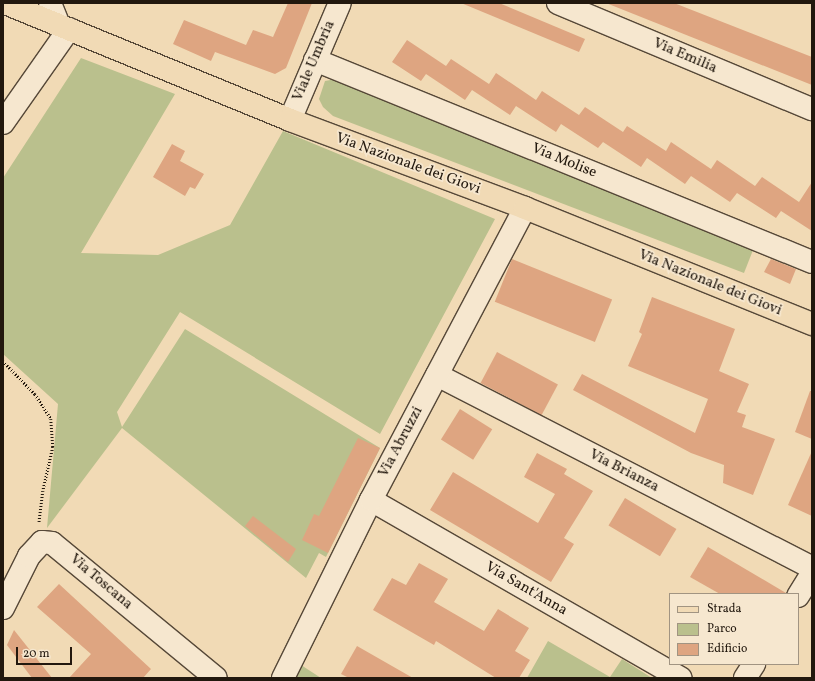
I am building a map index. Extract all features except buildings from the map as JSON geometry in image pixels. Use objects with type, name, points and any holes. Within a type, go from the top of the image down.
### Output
[{"type":"main road","name":"Via Nazionale dei Giovi","points":[[5,3],[290,120],[525,208],[812,324]]},
{"type":"street","points":[[3,123],[64,27],[50,3]]},
{"type":"street","name":"Viale Umbria","points":[[290,120],[340,3]]},
{"type":"street","name":"Via Emilia","points":[[558,3],[812,109]]},
{"type":"street","name":"Via Molise","points":[[315,60],[812,262]]},
{"type":"street","name":"Via Abruzzi","points":[[283,678],[371,500],[525,208]]},
{"type":"street","name":"Via Brianza","points":[[437,374],[812,568]]},
{"type":"street","name":"Via Sant'Anna","points":[[371,500],[680,678]]},
{"type":"street","points":[[3,608],[29,556],[42,542]]},
{"type":"street","name":"Via Toscana","points":[[42,542],[52,542],[216,678]]},
{"type":"street","points":[[799,594],[812,574]]},
{"type":"street","points":[[745,678],[753,665]]},
{"type":"path","points":[[3,361],[34,394],[51,419],[53,447],[42,491],[39,526],[42,542]]},
{"type":"green space","points":[[81,58],[175,94],[81,253],[158,255],[230,225],[283,131],[495,219],[380,434],[180,312],[117,412],[122,427],[185,329],[380,448],[326,557],[319,553],[306,578],[122,428],[47,528],[58,404],[3,354],[3,178]]},
{"type":"green space","points":[[336,79],[755,245],[744,273],[333,116],[323,107],[319,99],[325,81]]},
{"type":"green space","points":[[548,641],[610,677],[622,659],[652,678],[527,678]]},
{"type":"green space","points":[[301,665],[321,678],[294,678]]}]
